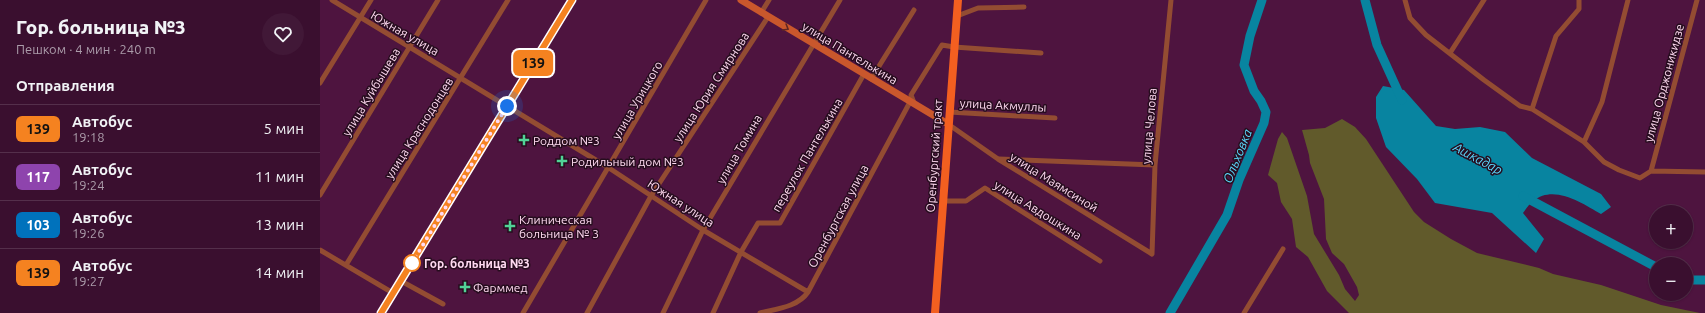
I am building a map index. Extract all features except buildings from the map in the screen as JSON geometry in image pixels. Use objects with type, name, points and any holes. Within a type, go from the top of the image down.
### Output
[{"type":"main road","name":"улица Пантелькина","points":[[741,0],[812,44],[948,124]]},
{"type":"main road","name":"Оренбургский тракт","points":[[935,313],[958,0]]},
{"type":"street","name":"Южная улица","points":[[332,0],[609,168],[703,230],[808,292]]},
{"type":"street","name":"Южная улица","points":[[320,83],[371,0]]},
{"type":"street","name":"улица Куйбышева","points":[[320,195],[438,0]]},
{"type":"street","name":"улица Краснодонцев","points":[[346,265],[508,0]]},
{"type":"street","points":[[381,313],[572,0]]},
{"type":"street","name":"улица Урицкого","points":[[523,313],[706,0]]},
{"type":"street","points":[[761,13],[769,0]]},
{"type":"street","name":"улица Томина","points":[[663,313],[703,230],[812,44],[840,0]]},
{"type":"street","name":"улица Челова","points":[[1152,254],[1155,165],[1171,0]]},
{"type":"street","points":[[1450,53],[1484,0]]},
{"type":"street","points":[[1532,109],[1556,36],[1579,9],[1579,0]]},
{"type":"street","points":[[1584,142],[1602,102],[1628,0]]},
{"type":"street","name":"улица Орджоникидзе","points":[[1651,171],[1696,0]]},
{"type":"street","points":[[1407,1],[1410,18],[1426,35],[1520,106],[1532,109],[1584,142],[1604,162],[1619,170],[1640,178],[1651,171],[1705,172]]},
{"type":"street","points":[[957,16],[978,8],[1024,7]]},
{"type":"street","points":[[871,78],[914,10]]},
{"type":"street","name":"улица Юрия Смирнова","points":[[587,313],[651,196],[768,17]]},
{"type":"street","name":"Оренбургская улица","points":[[760,313],[789,305],[802,299],[808,292],[912,103],[911,95],[942,45],[954,47]]},
{"type":"street","points":[[954,47],[1041,53]]},
{"type":"street","name":"переулок Пантелькина","points":[[713,313],[741,252],[758,223],[780,223],[864,74]]},
{"type":"street","name":"улица Акмуллы","points":[[949,112],[1055,118]]},
{"type":"street","name":"улица Маямсиной","points":[[948,124],[998,159],[1152,254]]},
{"type":"street","points":[[998,159],[1155,165]]},
{"type":"street","name":"улица Авдошкина","points":[[943,201],[966,201],[985,188],[1100,261]]},
{"type":"street","points":[[320,250],[393,293]]},
{"type":"street","points":[[1244,313],[1283,250]]},
{"type":"street","points":[[401,281],[443,304]]},
{"type":"shaded area","points":[[1342,119],[1355,127],[1366,139],[1414,212],[1424,222],[1477,253],[1539,268],[1553,274],[1601,285],[1661,305],[1700,313],[1349,313],[1327,291],[1308,257],[1296,247],[1292,219],[1281,202],[1277,183],[1268,175],[1278,139],[1282,132],[1287,138],[1307,196],[1314,234],[1339,275],[1345,289],[1355,301],[1359,295],[1357,287],[1344,264],[1332,253],[1326,239],[1324,199],[1310,163],[1302,130],[1325,128]]},
{"type":"water","points":[[1383,86],[1404,90],[1436,126],[1455,129],[1480,127],[1505,132],[1532,158],[1601,194],[1611,207],[1601,214],[1568,197],[1550,194],[1541,196],[1533,201],[1523,213],[1544,239],[1536,253],[1492,213],[1435,203],[1417,179],[1386,147],[1376,118],[1376,97]]},
{"type":"waterway","name":"Ольховка","points":[[1170,313],[1227,215],[1239,180],[1264,123],[1266,112],[1254,91],[1244,65],[1250,36],[1262,0]]},
{"type":"waterway","name":"Ашкадар","points":[[1365,0],[1377,45],[1402,100]]},
{"type":"waterway","name":"Ашкадар","points":[[1523,196],[1649,263]]},
{"type":"waterway","name":"Ашкадар","points":[[1693,280],[1705,280]]},
{"type":"bus line","name":"139","points":[[381,313],[572,0]]},
{"type":"place","name":"Роддом №3","points":[[524,140]]},
{"type":"place","name":"Родильный дом №3","points":[[562,161]]},
{"type":"place","name":"Клиническая больница № 3","points":[[510,226]]},
{"type":"place","name":"Гор. больница №3","points":[[412,263]]},
{"type":"place","name":"Фарммед","points":[[465,287]]},
{"type":"route","points":[[412,263],[507,106]]}]
